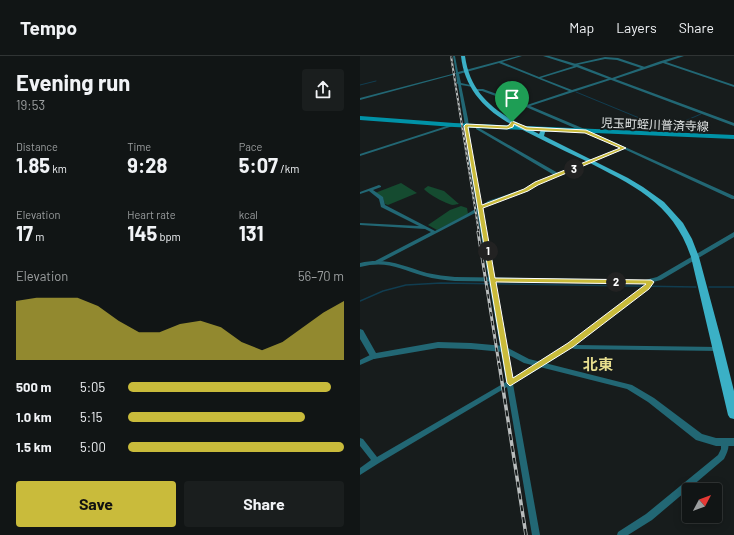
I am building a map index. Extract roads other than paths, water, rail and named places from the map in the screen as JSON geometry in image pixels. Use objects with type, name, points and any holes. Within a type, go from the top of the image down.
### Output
[{"type":"main road","points":[[463,56],[466,71],[474,88],[485,104],[492,110],[512,122],[626,179],[663,204],[672,214],[688,236],[719,349],[734,415]]},
{"type":"main road","name":"児玉町蛭川普済寺線","points":[[360,118],[466,126],[734,137]]},
{"type":"main road","points":[[507,128],[511,126],[512,122]]},
{"type":"main road","points":[[541,136],[542,132],[551,130]]},
{"type":"street","points":[[454,56],[536,535]]},
{"type":"street","points":[[360,99],[521,56]]},
{"type":"street","points":[[545,56],[576,66],[734,125]]},
{"type":"street","points":[[527,106],[682,56]]},
{"type":"street","points":[[538,78],[605,58],[616,59],[644,68]]},
{"type":"street","points":[[499,62],[571,91]]},
{"type":"street","points":[[662,62],[734,86]]},
{"type":"street","points":[[458,83],[527,106],[734,198]]},
{"type":"street","points":[[360,155],[454,125]]},
{"type":"street","points":[[477,126],[477,128],[558,175]]},
{"type":"street","points":[[377,262],[469,215],[480,207],[526,190],[624,148]]},
{"type":"street","points":[[360,193],[379,186]]},
{"type":"street","points":[[370,190],[380,198],[383,206],[434,232]]},
{"type":"street","points":[[360,224],[412,229],[428,228]]},
{"type":"street","points":[[360,265],[377,262],[396,264],[434,277],[492,280],[651,282],[659,279],[734,234]]},
{"type":"street","points":[[360,472],[376,461],[540,365],[570,345],[647,287],[651,282]]},
{"type":"street","points":[[360,332],[374,356]]},
{"type":"street","points":[[360,363],[374,356],[438,345],[504,349],[521,359],[540,365],[629,387],[651,400],[699,437],[708,441],[734,442]]},
{"type":"street","points":[[570,345],[575,347],[719,349]]},
{"type":"street","points":[[360,441],[376,461]]},
{"type":"street","points":[[621,535],[649,517],[721,457],[725,449],[724,442]]},
{"type":"waterway","points":[[360,85],[376,81]]},
{"type":"waterway","points":[[576,92],[666,129],[701,114]]},
{"type":"waterway","points":[[360,301],[383,291],[406,285],[441,283],[696,287]]},
{"type":"waterway","points":[[709,287],[734,287]]},
{"type":"railway","points":[[451,56],[479,233]]},
{"type":"railway","points":[[478,232],[499,364]]},
{"type":"railway","points":[[499,363],[526,535]]},
{"type":"district","name":"北東","points":[[598,364]]}]
